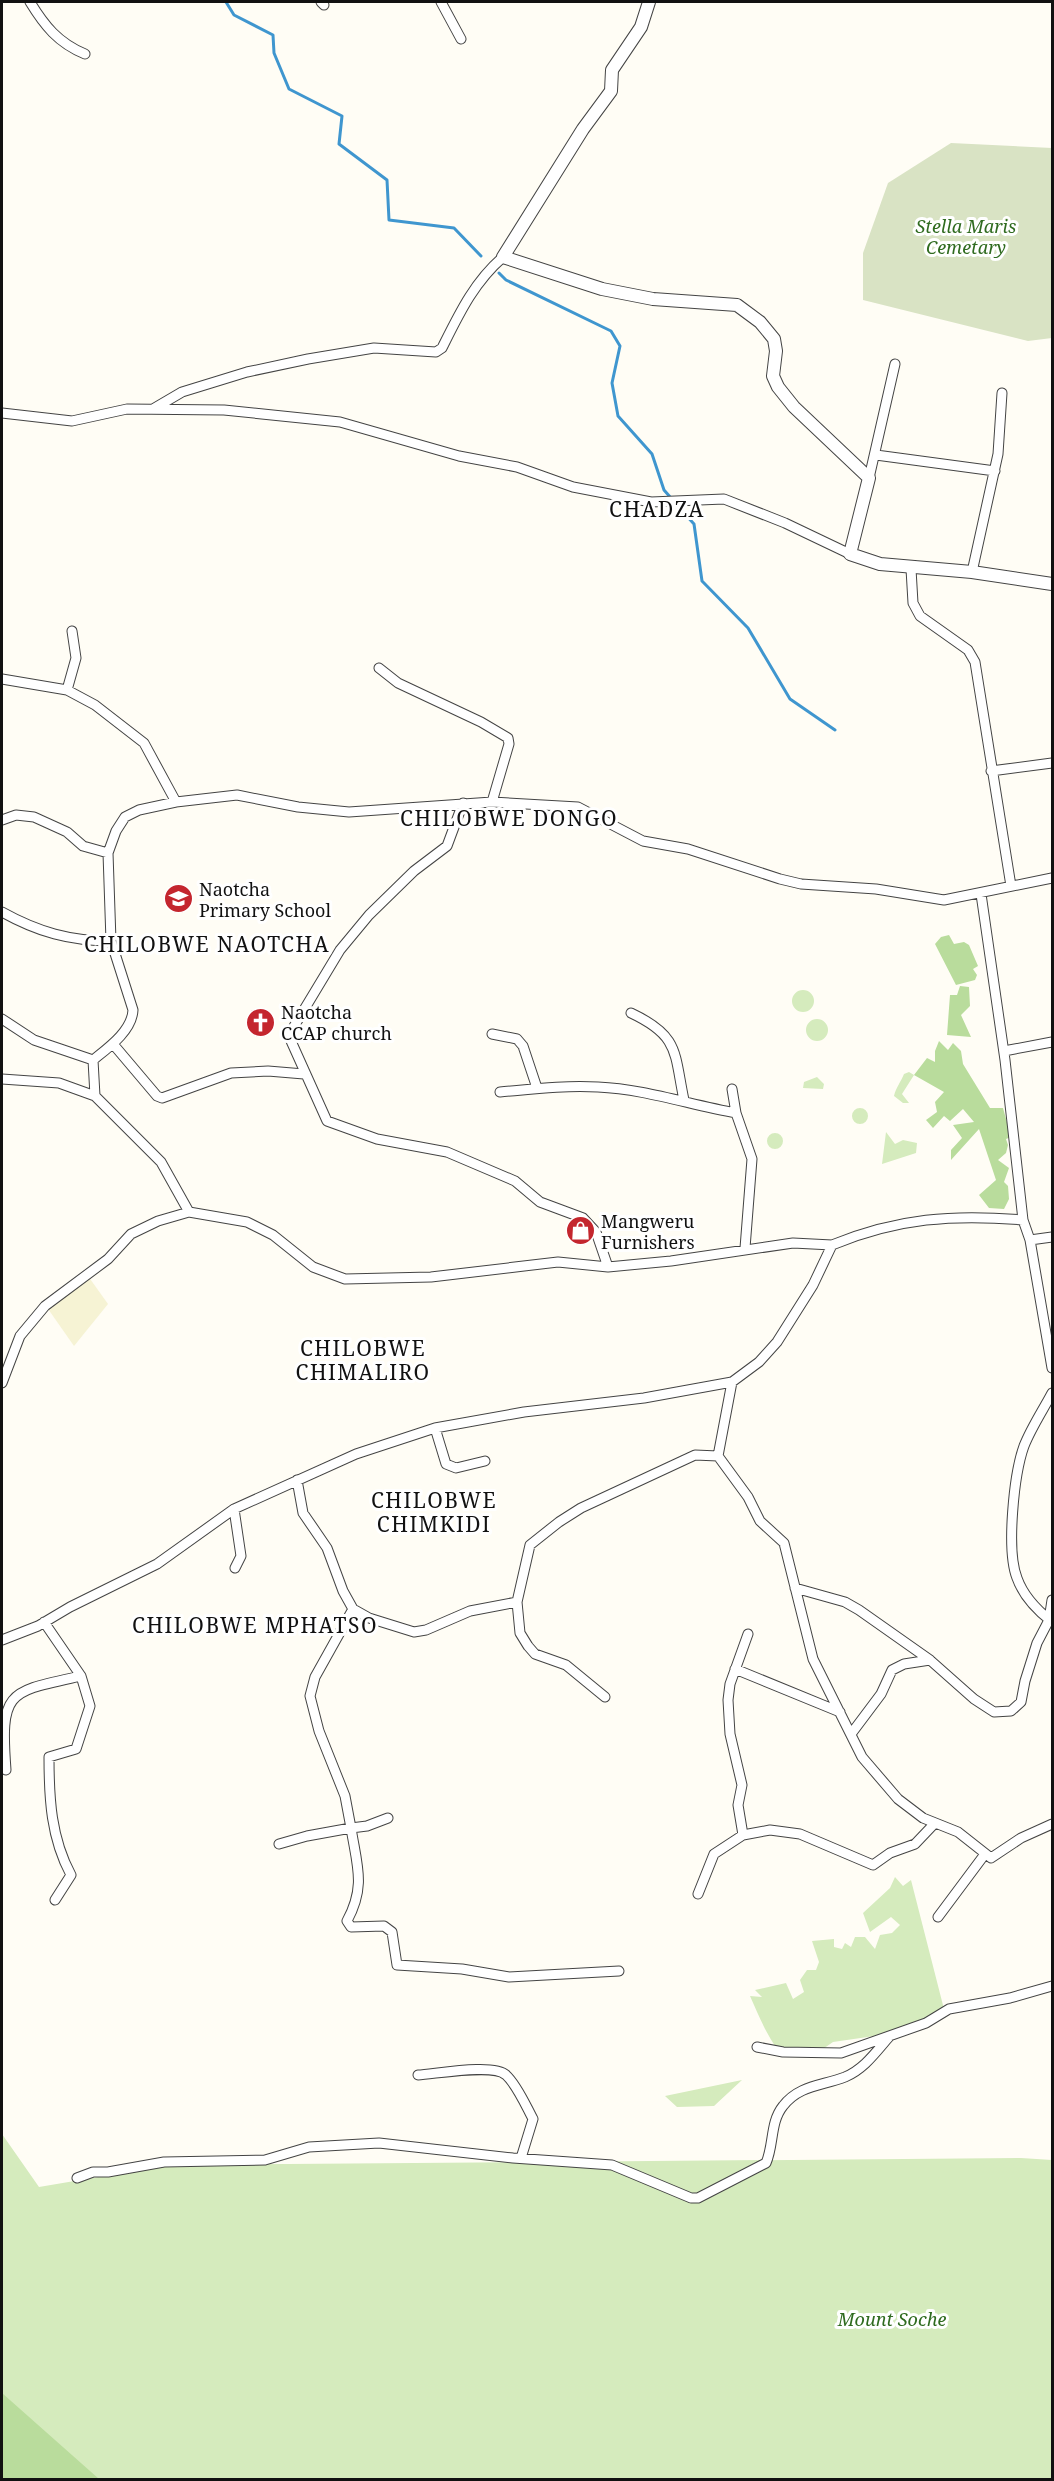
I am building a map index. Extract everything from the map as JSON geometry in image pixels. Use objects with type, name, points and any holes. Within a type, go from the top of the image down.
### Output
[{"type":"street","points":[[30,2],[46,28],[75,50],[85,54]]},
{"type":"street","points":[[441,2],[461,39]]},
{"type":"street","points":[[153,409],[182,392],[247,372],[308,358],[374,348],[436,352],[442,348],[470,294],[488,270],[503,257],[577,139],[611,91],[612,70],[641,27],[649,2]]},
{"type":"street","points":[[503,257],[602,288],[653,299],[737,305],[760,322],[774,339],[776,351],[773,376],[778,387],[794,407],[869,478]]},
{"type":"street","points":[[850,554],[876,455],[895,364]]},
{"type":"street","points":[[972,572],[995,471],[1002,393]]},
{"type":"street","points":[[2,413],[72,421],[127,409],[224,410],[340,422],[459,456],[517,467],[573,487],[646,502],[729,501],[785,523],[850,554],[880,564],[911,569],[972,572],[1053,584]]},
{"type":"street","points":[[876,455],[995,471]]},
{"type":"street","points":[[911,569],[915,609],[943,633],[968,650],[975,662],[1011,886]]},
{"type":"street","points":[[67,690],[76,658],[72,631]]},
{"type":"street","points":[[379,668],[398,683],[481,722],[508,738],[510,744],[492,802]]},
{"type":"street","points":[[2,679],[67,690],[95,705],[119,726],[139,737],[148,749],[176,802]]},
{"type":"street","points":[[991,771],[1053,763]]},
{"type":"street","points":[[93,1060],[113,1044],[129,1024],[133,1010],[111,941],[108,853],[116,831],[125,817],[139,810],[176,802],[237,795],[298,807],[349,812],[492,802],[584,808],[643,841],[688,849],[801,884],[876,889],[944,900],[1053,878]]},
{"type":"street","points":[[464,803],[447,846],[414,872],[369,915],[340,950],[290,1033],[304,1074],[327,1121],[377,1139],[447,1152],[515,1181],[540,1202],[583,1218],[596,1232],[608,1267]]},
{"type":"street","points":[[2,820],[16,814],[34,817],[67,832],[83,846],[108,853]]},
{"type":"street","points":[[981,894],[1004,1051],[1023,1220],[1030,1240],[1053,1368]]},
{"type":"street","points":[[2,912],[53,935],[86,941],[111,941]]},
{"type":"street","points":[[632,1013],[654,1026],[672,1043],[684,1100]]},
{"type":"street","points":[[2,1019],[34,1040],[93,1060]]},
{"type":"street","points":[[492,1034],[517,1039],[523,1046],[537,1088]]},
{"type":"street","points":[[1004,1051],[1053,1042]]},
{"type":"street","points":[[113,1044],[157,1096],[162,1098],[231,1073],[268,1071],[304,1074]]},
{"type":"street","points":[[93,1060],[95,1096]]},
{"type":"street","points":[[2,1079],[59,1083],[95,1096],[161,1162],[189,1212]]},
{"type":"street","points":[[500,1092],[537,1088],[599,1087],[684,1100],[694,1105],[736,1113]]},
{"type":"street","points":[[732,1089],[736,1113],[752,1159],[745,1248]]},
{"type":"street","points":[[2,1383],[20,1336],[45,1306],[108,1259],[131,1234],[158,1221],[189,1212],[247,1222],[273,1235],[313,1267],[345,1280],[430,1277],[547,1263],[608,1267],[671,1262],[745,1248],[793,1243],[832,1245],[869,1229],[963,1215],[1023,1220]]},
{"type":"street","points":[[1030,1240],[1053,1237]]},
{"type":"street","points":[[2,1640],[45,1622],[157,1564],[234,1509],[356,1455],[435,1428],[524,1412],[644,1398],[732,1382],[759,1362],[777,1342],[813,1285],[832,1245]]},
{"type":"street","points":[[732,1382],[718,1456],[748,1497],[760,1521],[782,1538],[813,1659],[862,1757],[898,1799],[922,1818],[951,1828],[991,1858],[1021,1838],[1053,1824]]},
{"type":"street","points":[[1051,1621],[1022,1589],[1015,1574],[1013,1550],[1014,1491],[1024,1445],[1053,1393]]},
{"type":"street","points":[[435,1428],[446,1464],[456,1468],[485,1461]]},
{"type":"street","points":[[605,1697],[566,1665],[536,1654],[528,1647],[520,1633],[516,1602],[530,1545],[581,1508],[695,1455],[718,1456]]},
{"type":"street","points":[[297,1480],[303,1513],[327,1548],[340,1584],[353,1609],[369,1618],[414,1632],[444,1623],[470,1611],[516,1602]]},
{"type":"street","points":[[234,1509],[241,1556],[235,1568]]},
{"type":"street","points":[[795,1588],[845,1602],[930,1660],[994,1712],[1011,1711],[1021,1702],[1037,1643],[1051,1621],[1053,1600]]},
{"type":"street","points":[[353,1609],[315,1677],[310,1696],[319,1731],[345,1796],[351,1828],[360,1881],[358,1902],[347,1921],[351,1927],[384,1926],[392,1932],[397,1965],[462,1969],[509,1977],[619,1971]]},
{"type":"street","points":[[45,1622],[81,1676],[90,1706],[76,1749],[49,1757],[54,1831],[58,1852],[71,1875],[55,1899]]},
{"type":"street","points":[[743,1835],[738,1805],[742,1785],[730,1734],[728,1700],[735,1669],[748,1634]]},
{"type":"street","points":[[851,1734],[881,1694],[892,1670],[904,1664],[930,1660]]},
{"type":"street","points":[[735,1669],[840,1712]]},
{"type":"street","points":[[6,1770],[2,1718],[15,1694],[30,1688],[81,1676]]},
{"type":"street","points":[[279,1844],[307,1836],[367,1826],[388,1818]]},
{"type":"street","points":[[698,1894],[714,1854],[743,1835],[786,1831],[819,1841],[873,1865],[890,1853],[915,1844],[935,1823]]},
{"type":"street","points":[[938,1917],[985,1854]]},
{"type":"street","points":[[757,2047],[783,2052],[841,2053],[926,2024],[949,2009],[1010,1998],[1053,1986]]},
{"type":"street","points":[[77,2178],[93,2172],[108,2172],[164,2162],[265,2160],[309,2147],[370,2143],[612,2165],[691,2198],[698,2198],[766,2163],[772,2130],[783,2105],[804,2088],[843,2078],[859,2069],[889,2037]]},
{"type":"street","points":[[418,2075],[477,2070],[496,2070],[506,2074],[533,2119],[521,2158]]},
{"type":"shaded area","points":[[88,1276],[108,1304],[74,1346],[46,1306]]},
{"type":"green space","name":"Stella Maris Cemetary","points":[[951,143],[1052,148],[1052,338],[1028,341],[863,300],[863,253],[888,183]]},
{"type":"green space","points":[[949,935],[954,944],[964,942],[969,945],[978,966],[973,969],[977,975],[975,980],[956,985],[935,944],[941,937]]},
{"type":"green space","points":[[960,986],[969,987],[970,1006],[961,1015],[971,1037],[947,1035],[950,995],[957,995]]},
{"type":"green space","points":[[799,990],[807,990],[814,997],[814,1005],[807,1012],[799,1012],[792,1005],[792,997]]},
{"type":"green space","points":[[817,1019],[825,1022],[828,1030],[825,1038],[817,1041],[809,1038],[806,1030],[809,1022]]},
{"type":"green space","points":[[939,1041],[948,1050],[953,1043],[961,1051],[963,1064],[990,1108],[1003,1108],[1011,1137],[1006,1139],[1008,1145],[1006,1153],[998,1160],[1009,1168],[1004,1182],[1008,1186],[1009,1199],[1004,1209],[989,1208],[979,1195],[996,1180],[979,1129],[951,1160],[951,1150],[962,1138],[953,1125],[974,1122],[963,1109],[950,1121],[944,1116],[933,1128],[926,1120],[937,1112],[935,1102],[944,1092],[914,1075],[927,1058],[935,1062],[935,1051]]},
{"type":"green space","points":[[909,1072],[914,1075],[902,1094],[909,1103],[903,1103],[894,1096],[904,1074]]},
{"type":"green space","points":[[817,1077],[824,1084],[823,1089],[803,1088],[804,1082]]},
{"type":"green space","points":[[860,1108],[868,1116],[860,1124],[852,1116]]},
{"type":"green space","points":[[886,1132],[895,1144],[903,1140],[917,1143],[916,1153],[882,1164]]},
{"type":"green space","points":[[775,1133],[783,1141],[775,1149],[767,1141]]},
{"type":"green space","points":[[895,1877],[903,1886],[911,1880],[946,2017],[916,2030],[833,2042],[820,2051],[794,2051],[775,2046],[750,1996],[762,1997],[755,1990],[786,1983],[793,1999],[804,1992],[800,1980],[807,1970],[816,1970],[819,1962],[812,1941],[834,1939],[834,1947],[842,1949],[845,1943],[851,1947],[855,1937],[865,1937],[875,1949],[880,1935],[892,1933],[900,1925],[891,1917],[870,1932],[863,1913],[890,1888]]},
{"type":"green space","points":[[742,2080],[714,2106],[677,2107],[665,2096]]},
{"type":"green space","name":"Mount Soche","points":[[2,2134],[39,2187],[169,2165],[1021,2158],[1052,2160],[1052,2479],[2,2479]]},
{"type":"green space","points":[[2,2393],[99,2479],[2,2479]]},
{"type":"waterway","points":[[226,2],[234,15],[273,35],[274,53],[289,89],[342,116],[339,144],[387,180],[389,220],[454,228],[481,256]]},
{"type":"waterway","points":[[499,273],[506,280],[611,331],[620,346],[612,383],[618,416],[652,454],[664,490],[671,498]]},
{"type":"waterway","points":[[675,503],[694,524],[702,581],[748,628],[790,699],[835,730]]},
{"type":"place","name":"Naotcha Primary School","points":[[178,899]]},
{"type":"place","name":"Naotcha CCAP church","points":[[260,1022]]},
{"type":"place","name":"Mangweru Furnishers","points":[[580,1231]]},
{"type":"district","name":"CHADZA","points":[[657,509]]},
{"type":"district","name":"CHILOBWE DONGO","points":[[509,818]]},
{"type":"district","name":"CHILOBWE NAOTCHA","points":[[207,944]]},
{"type":"district","name":"CHILOBWE CHIMALIRO","points":[[363,1360]]},
{"type":"district","name":"CHILOBWE CHIMKIDI","points":[[434,1512]]},
{"type":"district","name":"CHILOBWE MPHATSO","points":[[255,1625]]}]
